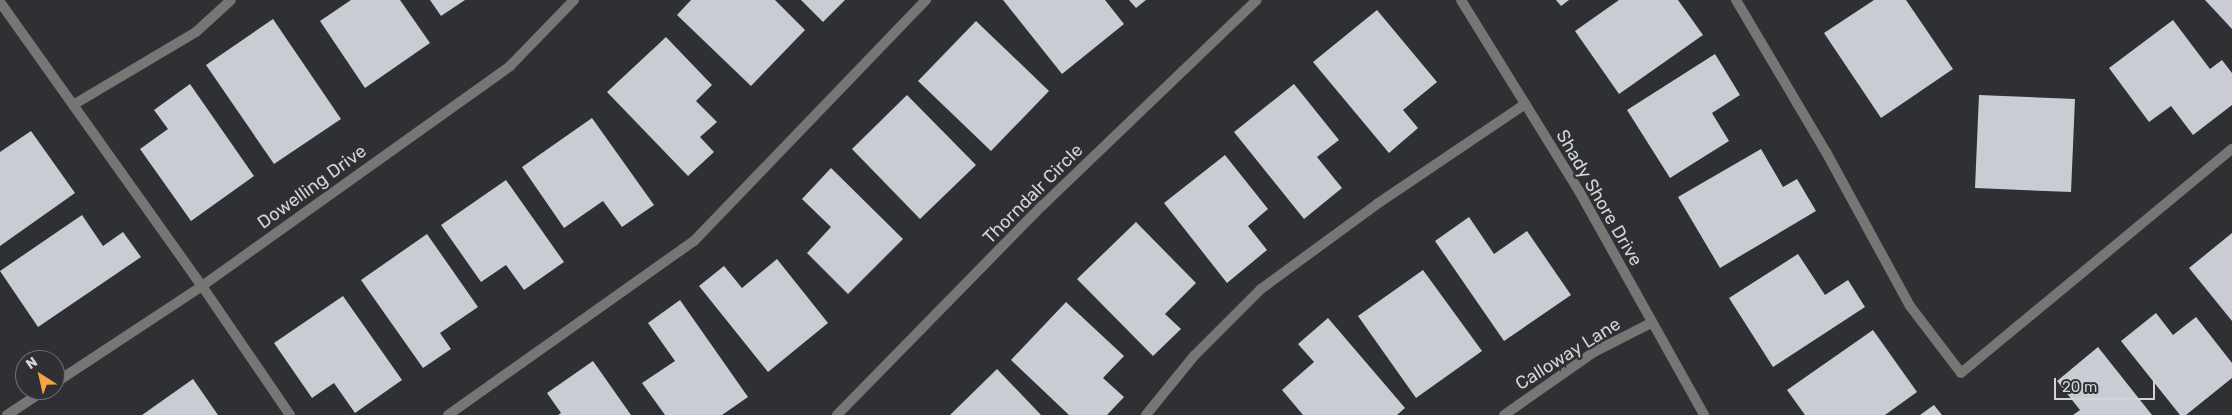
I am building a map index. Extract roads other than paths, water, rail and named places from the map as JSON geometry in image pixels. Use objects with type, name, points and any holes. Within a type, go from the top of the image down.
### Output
[{"type":"street","points":[[73,104],[196,32],[231,0]]},
{"type":"street","name":"Dowelling Drive","points":[[65,376],[202,286],[510,66],[574,0]]},
{"type":"street","points":[[448,415],[694,241],[926,0]]},
{"type":"street","name":"Thorndalr Circle","points":[[837,415],[1043,205],[1257,0]]},
{"type":"street","name":"Shady Shore Drive","points":[[1461,0],[1579,191],[1704,415]]},
{"type":"street","points":[[1736,0],[1826,152],[1910,306],[1961,373],[2232,148]]},
{"type":"street","points":[[0,2],[202,286],[290,415]]},
{"type":"street","points":[[1146,415],[1194,356],[1261,289],[1377,204],[1525,104]]},
{"type":"street","name":"Calloway Lane","points":[[1504,415],[1594,352],[1651,323]]},
{"type":"street","points":[[7,415],[30,400]]}]
